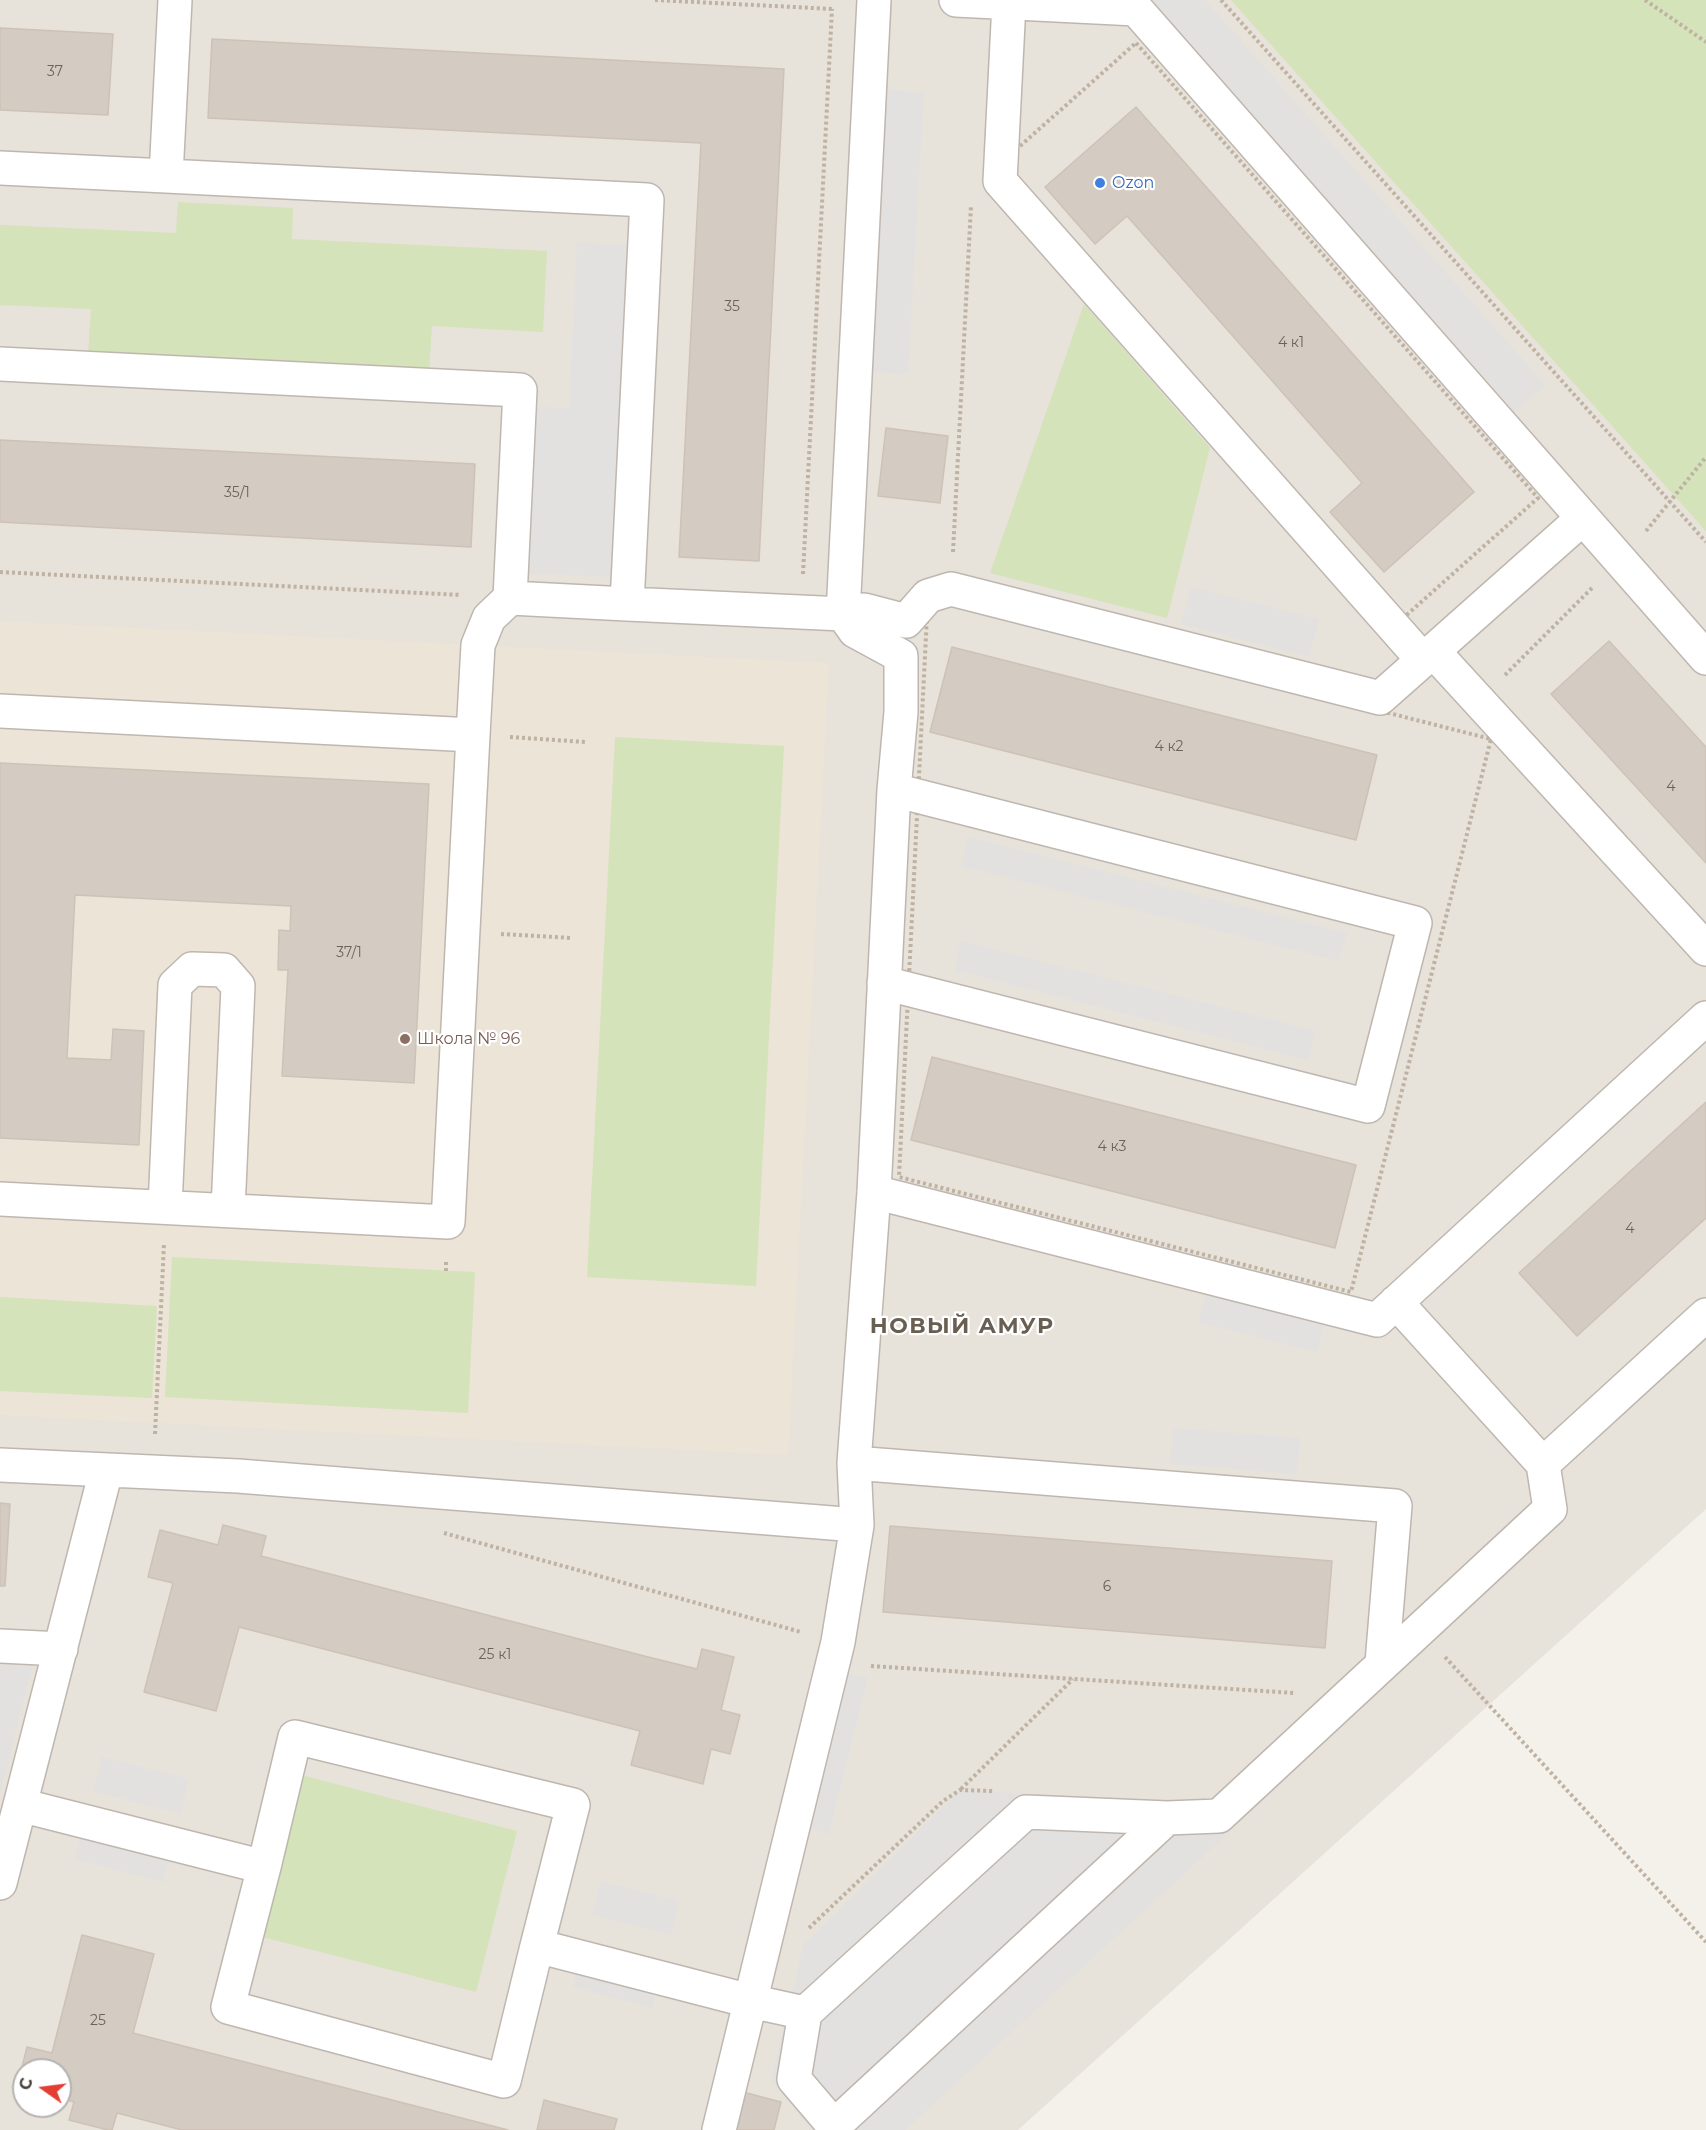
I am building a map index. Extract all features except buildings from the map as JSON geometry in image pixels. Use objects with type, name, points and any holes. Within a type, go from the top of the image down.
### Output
[{"type":"lane","points":[[166,176],[175,0]]},
{"type":"lane","points":[[956,0],[1136,9],[1706,658]]},
{"type":"lane","points":[[1009,3],[1000,181],[1428,655],[1706,949]]},
{"type":"lane","points":[[873,5],[843,614],[855,632],[901,656]]},
{"type":"lane","points":[[0,168],[646,200],[627,604]]},
{"type":"lane","points":[[0,364],[520,390],[510,598],[489,618],[478,645],[448,1222],[0,1199]]},
{"type":"lane","points":[[719,2130],[838,1642],[857,1525],[855,1463],[873,1191],[894,790],[901,712],[901,656],[906,621],[928,596],[951,589],[1380,698],[1583,518]]},
{"type":"lane","points":[[510,598],[843,614],[864,610],[906,621]]},
{"type":"lane","points":[[0,711],[473,735]]},
{"type":"lane","points":[[884,983],[1368,1106],[1415,923],[894,790]]},
{"type":"lane","points":[[165,1207],[175,985],[192,969],[224,970],[238,986],[228,1210]]},
{"type":"lane","points":[[873,1191],[1377,1320],[1706,1018]]},
{"type":"lane","points":[[1167,1818],[834,2126],[794,2079],[805,2013],[1026,1812],[1167,1818],[1219,1816],[1550,1509],[1544,1464],[1396,1302]]},
{"type":"lane","points":[[1544,1464],[1706,1315]]},
{"type":"lane","points":[[855,1463],[1395,1506],[1382,1664]]},
{"type":"lane","points":[[0,1466],[238,1476],[857,1525]]},
{"type":"lane","points":[[0,1883],[106,1471]]},
{"type":"lane","points":[[0,1646],[61,1648]]},
{"type":"lane","points":[[295,1737],[573,1804],[504,2081],[228,2007],[264,1867],[295,1737]]},
{"type":"lane","points":[[20,1805],[264,1867]]},
{"type":"lane","points":[[537,1946],[805,2013]]},
{"type":"path","points":[[655,0],[832,9],[873,5]]},
{"type":"path","points":[[1221,0],[1706,542]]},
{"type":"path","points":[[1645,0],[1706,42]]},
{"type":"path","points":[[803,585],[832,9]]},
{"type":"path","points":[[1136,43],[1538,498],[1402,619],[1001,163],[1136,43]]},
{"type":"path","points":[[951,589],[971,204]]},
{"type":"path","points":[[0,572],[510,598]]},
{"type":"path","points":[[473,735],[585,742]]},
{"type":"path","points":[[463,931],[572,938]]},
{"type":"path","points":[[154,1473],[165,1207]]},
{"type":"path","points":[[434,1530],[838,1642]]},
{"type":"path","points":[[1419,1629],[1706,1942]]},
{"type":"path","points":[[867,1665],[1304,1694]]},
{"type":"path","points":[[960,1790],[1074,1679]]},
{"type":"shaded area","points":[[0,0],[1290,0],[1706,491],[1706,1509],[1018,2130],[0,2130]]},
{"type":"shaded area","points":[[1152,0],[1205,0],[1545,385],[1515,412]]},
{"type":"shaded area","points":[[880,90],[924,92],[908,374],[866,372]]},
{"type":"shaded area","points":[[577,242],[627,245],[610,577],[525,573],[533,407],[569,408]]},
{"type":"shaded area","points":[[1191,587],[1319,619],[1309,657],[1181,624]]},
{"type":"shaded area","name":"Школа № 96","points":[[0,621],[829,663],[788,1455],[0,1415]]},
{"type":"shaded area","points":[[968,837],[1347,933],[1339,961],[961,866]]},
{"type":"shaded area","points":[[961,941],[1315,1031],[1308,1060],[954,970]]},
{"type":"shaded area","points":[[1206,1290],[1325,1321],[1317,1352],[1198,1322]]},
{"type":"shaded area","points":[[1173,1428],[1300,1438],[1297,1474],[1170,1464]]},
{"type":"shaded area","points":[[2,1659],[32,1667],[0,1793],[0,1666]]},
{"type":"shaded area","points":[[838,1671],[868,1678],[829,1834],[799,1826]]},
{"type":"shaded area","points":[[102,1757],[189,1779],[181,1814],[93,1791]]},
{"type":"shaded area","points":[[960,1790],[1199,1804],[1231,1831],[905,2130],[812,2130],[771,2080],[804,1944]]},
{"type":"shaded area","points":[[84,1825],[172,1848],[163,1882],[75,1859]]},
{"type":"shaded area","points":[[601,1881],[679,1901],[671,1935],[592,1915]]},
{"type":"shaded area","points":[[582,1953],[660,1973],[652,2008],[573,1987]]},
{"type":"green space","points":[[1231,0],[1706,0],[1706,531]]},
{"type":"green space","points":[[178,202],[293,208],[292,239],[547,251],[543,332],[432,326],[429,371],[88,354],[91,309],[0,305],[0,225],[176,233]]},
{"type":"green space","points":[[1084,304],[1210,448],[1167,618],[990,573]]},
{"type":"green space","points":[[615,737],[784,746],[756,1286],[587,1277]]},
{"type":"green space","points":[[172,1257],[475,1272],[468,1413],[165,1397]]},
{"type":"green space","points":[[0,1297],[157,1306],[152,1398],[0,1391]]},
{"type":"green space","points":[[289,1772],[517,1831],[476,1992],[247,1933]]},
{"type":"place","name":"Ozon","points":[[1100,183]]},
{"type":"place","name":"Школа № 96","points":[[405,1039]]},
{"type":"district","name":"НОВЫЙ АМУР","points":[[962,1327]]}]
